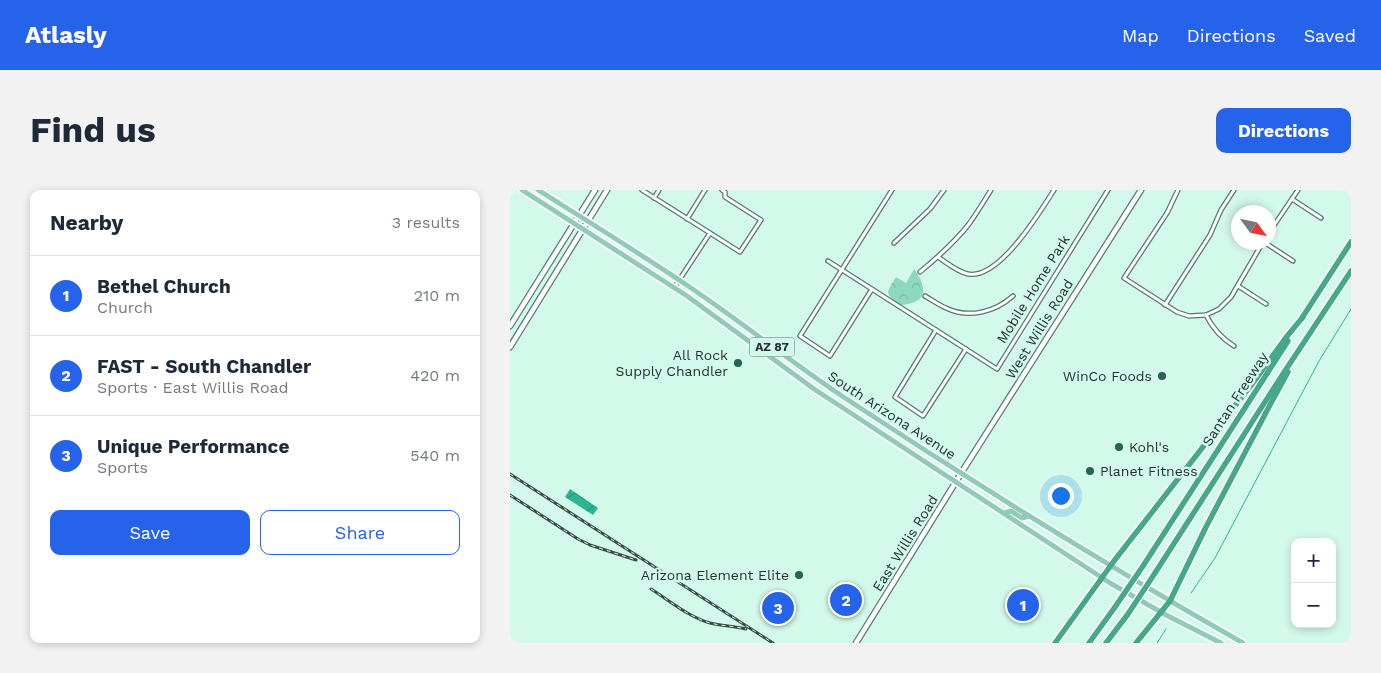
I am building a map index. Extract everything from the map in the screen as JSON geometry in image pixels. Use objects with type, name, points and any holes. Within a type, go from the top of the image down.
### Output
[{"type":"highway","name":"Santan Freeway","points":[[1089,643],[1143,566],[1351,242]]},
{"type":"highway","name":"Santan Freeway","points":[[1106,643],[1128,614],[1351,271]]},
{"type":"highway","points":[[1055,643],[1110,566],[1303,317]]},
{"type":"highway","points":[[1136,643],[1170,601],[1270,403],[1307,338]]},
{"type":"main road","name":"South Arizona Avenue","points":[[522,190],[702,306],[814,389],[1103,577],[1161,612],[1221,643]]},
{"type":"main road","name":"South Arizona Avenue","points":[[538,190],[679,280],[847,400],[1110,566],[1243,643]]},
{"type":"main road","points":[[1004,512],[1011,511],[1022,518],[1029,516]]},
{"type":"street","points":[[510,326],[595,190]]},
{"type":"street","points":[[510,347],[607,190]]},
{"type":"street","points":[[642,190],[740,252],[761,220],[725,198],[725,192],[722,190]]},
{"type":"street","points":[[654,198],[659,190]]},
{"type":"street","points":[[687,218],[705,190]]},
{"type":"street","points":[[872,289],[830,356],[800,336],[892,190]]},
{"type":"street","points":[[894,243],[930,209],[944,190]]},
{"type":"street","points":[[920,272],[938,257],[970,222],[991,190]]},
{"type":"street","points":[[938,257],[968,274],[981,273],[991,267],[1016,245],[1036,219],[1054,190]]},
{"type":"street","name":"Mobile Home Park","points":[[828,261],[997,368],[1108,190]]},
{"type":"street","name":"West Willis Road","points":[[956,481],[1141,190]]},
{"type":"street","points":[[1178,190],[1167,213],[1124,278],[1177,312],[1189,316],[1206,315],[1219,310],[1231,297],[1259,250]]},
{"type":"street","points":[[1165,305],[1210,235],[1221,210],[1234,190]]},
{"type":"street","points":[[1276,222],[1298,190]]},
{"type":"street","points":[[1292,199],[1321,218]]},
{"type":"street","points":[[674,288],[710,233]]},
{"type":"street","points":[[1276,250],[1293,261]]},
{"type":"street","points":[[1238,286],[1266,304]]},
{"type":"street","name":"Mobile Home Park","points":[[925,296],[947,309],[974,314],[996,307],[1013,296]]},
{"type":"street","points":[[1206,315],[1213,328],[1234,346]]},
{"type":"street","points":[[936,330],[895,397],[923,416],[966,349]]},
{"type":"street","points":[[510,334],[516,337]]},
{"type":"street","name":"East Willis Road","points":[[856,643],[956,481]]},
{"type":"green space","points":[[914,269],[921,282],[923,293],[917,301],[901,305],[889,296],[890,287],[896,277],[906,283]]},
{"type":"water","points":[[570,489],[598,508],[593,515],[565,497]]},
{"type":"waterway","points":[[1191,593],[1215,558],[1319,361],[1351,309]]},
{"type":"waterway","points":[[1157,643],[1166,629]]},
{"type":"railway","points":[[510,474],[773,643]]},
{"type":"railway","points":[[510,495],[578,539],[590,545],[636,560]]},
{"type":"railway","points":[[651,589],[687,613],[702,620],[714,624],[746,629]]},
{"type":"place","name":"All Rock Supply Chandler","points":[[738,363]]},
{"type":"place","name":"WinCo Foods","points":[[1162,376]]},
{"type":"place","name":"Kohl's","points":[[1119,447]]},
{"type":"place","name":"Planet Fitness","points":[[1090,471]]},
{"type":"place","name":"Arizona Element Elite","points":[[799,575]]},
{"type":"place","name":"FAST - South Chandler","points":[[846,600]]},
{"type":"place","name":"Bethel Church","points":[[1023,605]]},
{"type":"place","name":"Unique Performance","points":[[778,608]]}]
